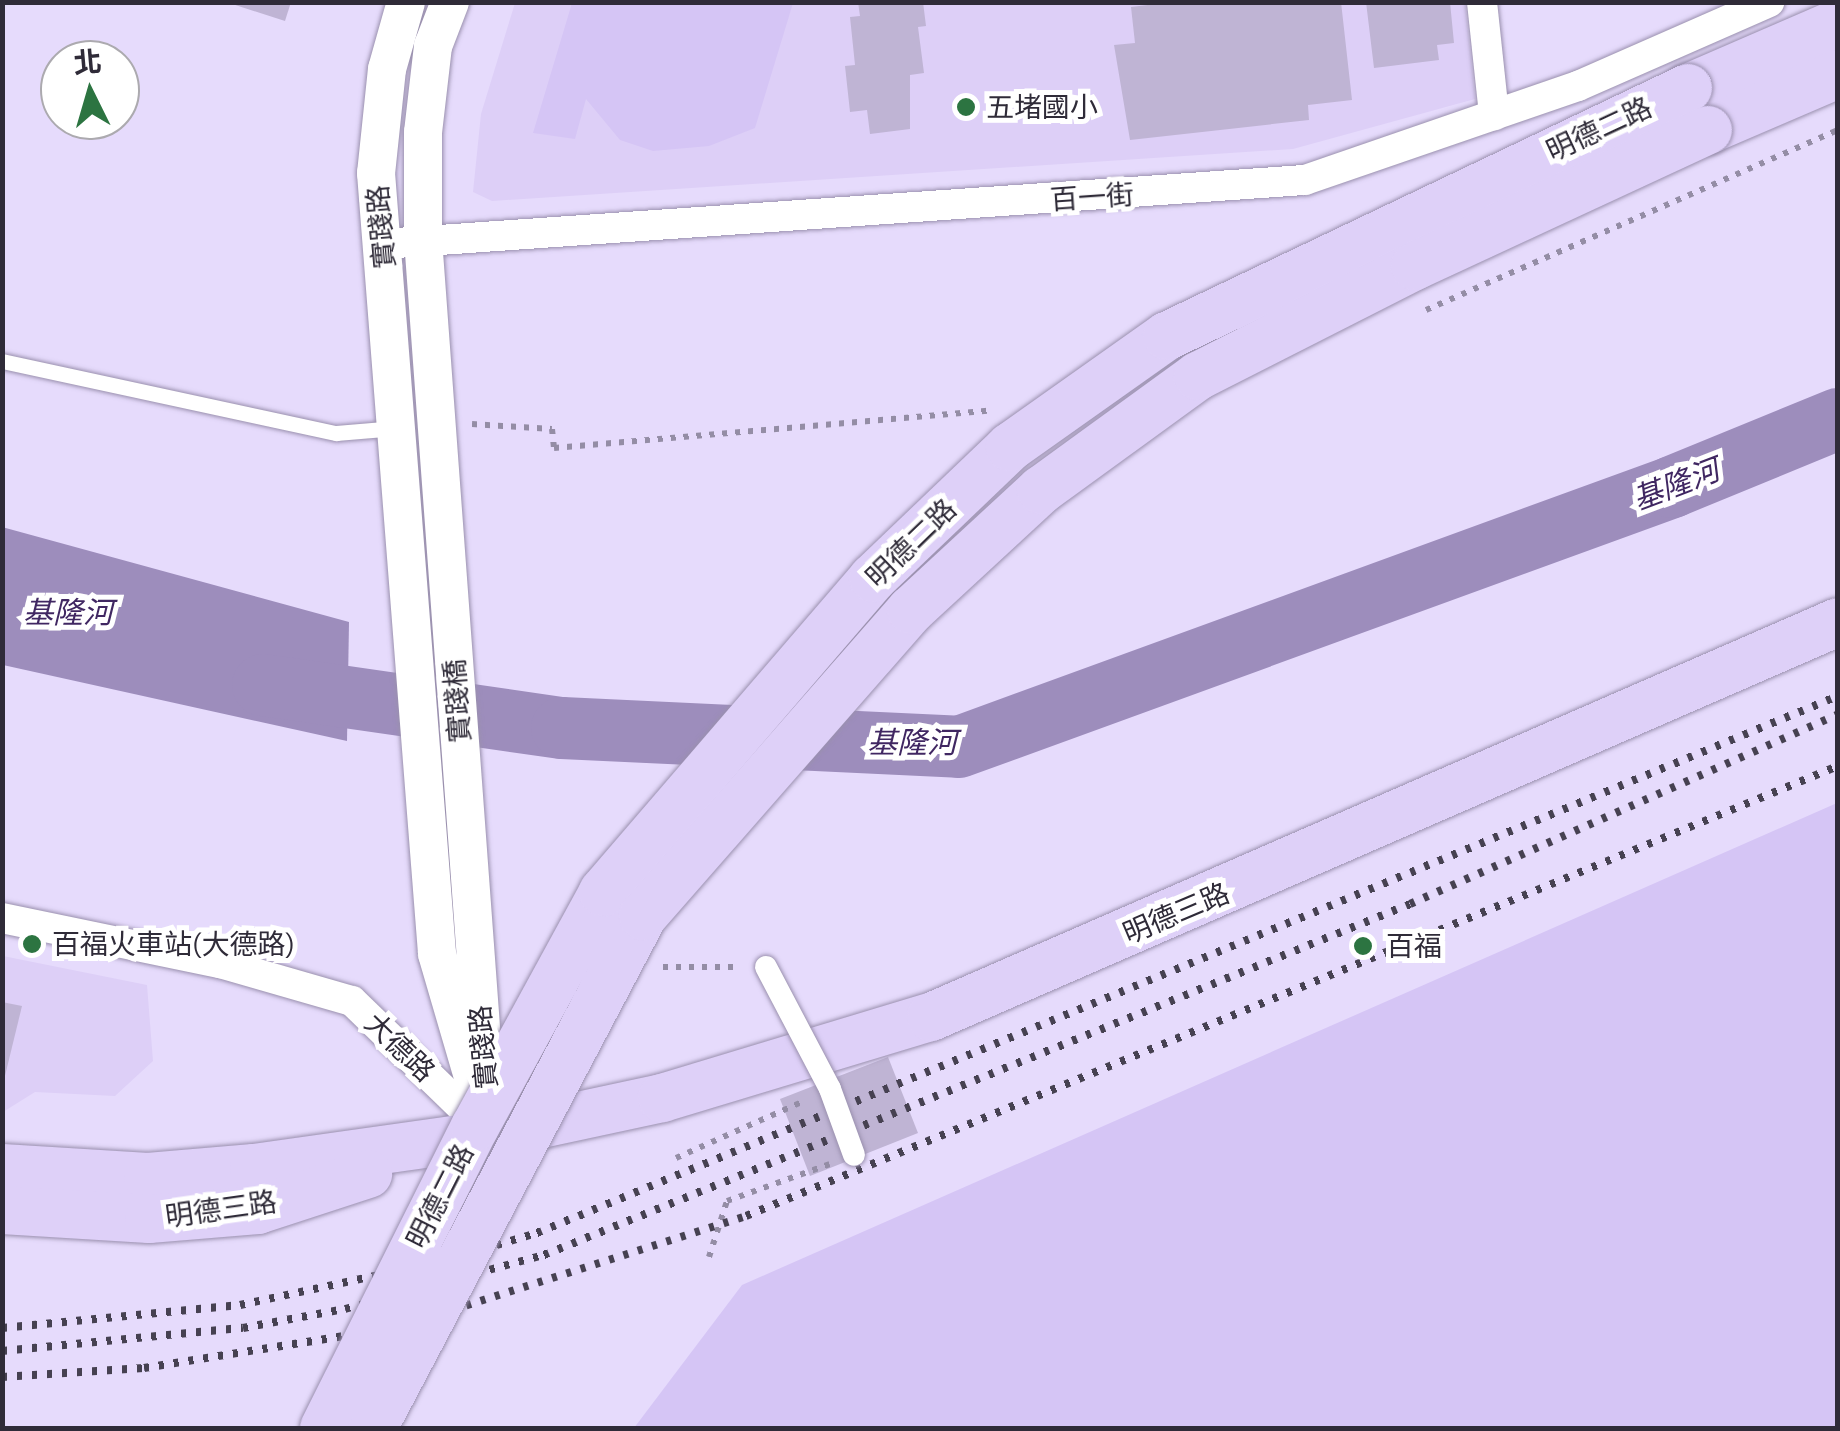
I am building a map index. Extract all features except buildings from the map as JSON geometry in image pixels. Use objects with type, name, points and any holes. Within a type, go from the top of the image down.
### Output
[{"type":"main road","name":"明德二路","points":[[324,1428],[475,1127],[603,892],[874,578],[1010,447],[1167,336],[1688,88],[1838,23]]},
{"type":"main road","name":"明德二路","points":[[373,1428],[643,916],[911,610],[1040,490],[1198,376],[1415,266],[1838,74]]},
{"type":"main road","name":"明德三路","points":[[2,1168],[148,1177],[490,1135],[662,1098],[931,1017],[1838,622]]},
{"type":"main road","name":"明德三路","points":[[2,1210],[149,1219],[258,1210],[490,1135]]},
{"type":"street","name":"實踐路","points":[[398,441],[376,173],[388,68],[406,2]]},
{"type":"street","name":"實踐路","points":[[439,451],[422,240],[423,132],[434,46],[450,2]]},
{"type":"street","points":[[1482,2],[1494,115]]},
{"type":"street","name":"百一街","points":[[382,244],[1304,180],[1578,86],[1769,2]]},
{"type":"street","name":"實踐橋","points":[[398,441],[436,954]]},
{"type":"street","name":"實踐橋","points":[[439,451],[475,951]]},
{"type":"street","name":"大德路","points":[[2,918],[220,963],[352,1001],[490,1135]]},
{"type":"street","name":"實踐路","points":[[475,951],[490,1135]]},
{"type":"street","name":"實踐路","points":[[436,954],[490,1135]]},
{"type":"street","points":[[766,967],[830,1089],[854,1155]]},
{"type":"lane","points":[[2,361],[336,432],[398,441]]},
{"type":"path","points":[[646,967],[766,967]]},
{"type":"path","points":[[676,1158],[830,1089]]},
{"type":"path","points":[[709,1257],[727,1201],[854,1155]]},
{"type":"shaded area","name":"五堵國小","points":[[515,3],[1465,3],[1475,99],[1293,149],[492,201],[473,192],[481,114]]},
{"type":"shaded area","points":[[572,3],[793,3],[755,128],[709,146],[653,151],[620,140],[586,99],[575,139],[533,133]]},
{"type":"shaded area","points":[[1837,803],[1837,1428],[634,1428],[742,1285]]},
{"type":"shaded area","points":[[3,956],[147,985],[153,1061],[115,1096],[35,1092],[3,1112]]},
{"type":"water","name":"基隆河","points":[[2,527],[349,622],[347,741],[3,665]]},
{"type":"waterway","name":"基隆河","points":[[263,685],[562,728],[959,747],[1672,487],[1838,419]]},
{"type":"railway","points":[[2,1328],[240,1305],[439,1262],[537,1233],[1838,696]]},
{"type":"railway","points":[[2,1351],[243,1328],[345,1309],[544,1255],[1410,904],[1838,714]]},
{"type":"railway","points":[[2,1377],[144,1368],[350,1335],[452,1310],[746,1216],[1838,766]]},
{"type":"place","name":"五堵國小","points":[[966,107]]},
{"type":"place","name":"百福火車站(大德路)","points":[[32,944]]},
{"type":"place","name":"百福","points":[[1363,946]]}]
